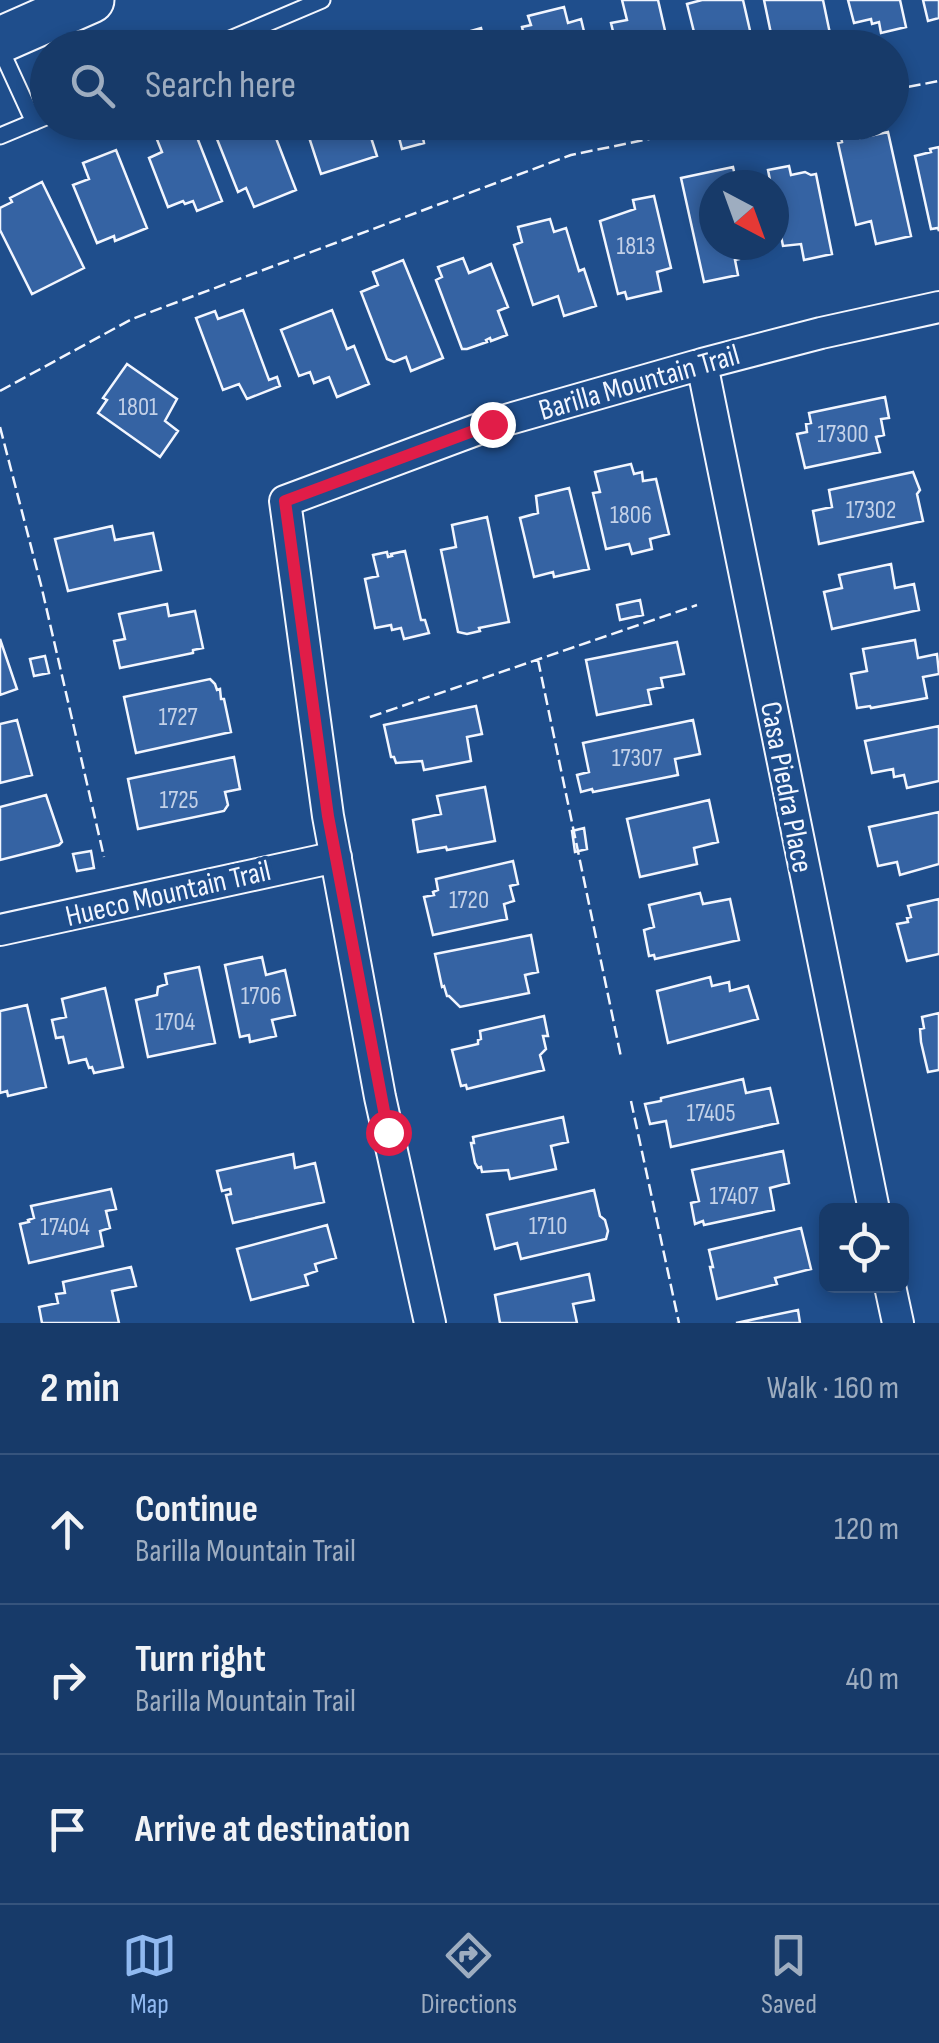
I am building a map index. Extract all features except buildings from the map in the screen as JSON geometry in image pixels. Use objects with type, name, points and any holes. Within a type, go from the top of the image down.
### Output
[{"type":"main road","points":[[0,44],[92,0]]},
{"type":"street","name":"Barilla Mountain Trail","points":[[430,1323],[380,1097],[336,857],[285,501],[492,424],[702,364],[939,306]]},
{"type":"street","name":"Casa Piedra Place","points":[[702,364],[873,1203]]},
{"type":"street","name":"Hueco Mountain Trail","points":[[0,930],[336,857]]},
{"type":"street","points":[[892,1293],[898,1323]]},
{"type":"lane","points":[[252,30],[322,0]]},
{"type":"lane","points":[[0,44],[30,99]]},
{"type":"lane","points":[[0,136],[30,124]]},
{"type":"fence","points":[[909,87],[939,81]]},
{"type":"fence","points":[[0,391],[132,319],[571,155],[644,140]]},
{"type":"fence","points":[[0,427],[104,857]]},
{"type":"fence","points":[[370,717],[697,605]]},
{"type":"fence","points":[[538,660],[621,1057]]},
{"type":"fence","points":[[631,1101],[679,1323]]},
{"type":"route","points":[[388,1132],[328,816],[285,501],[492,424]]}]
